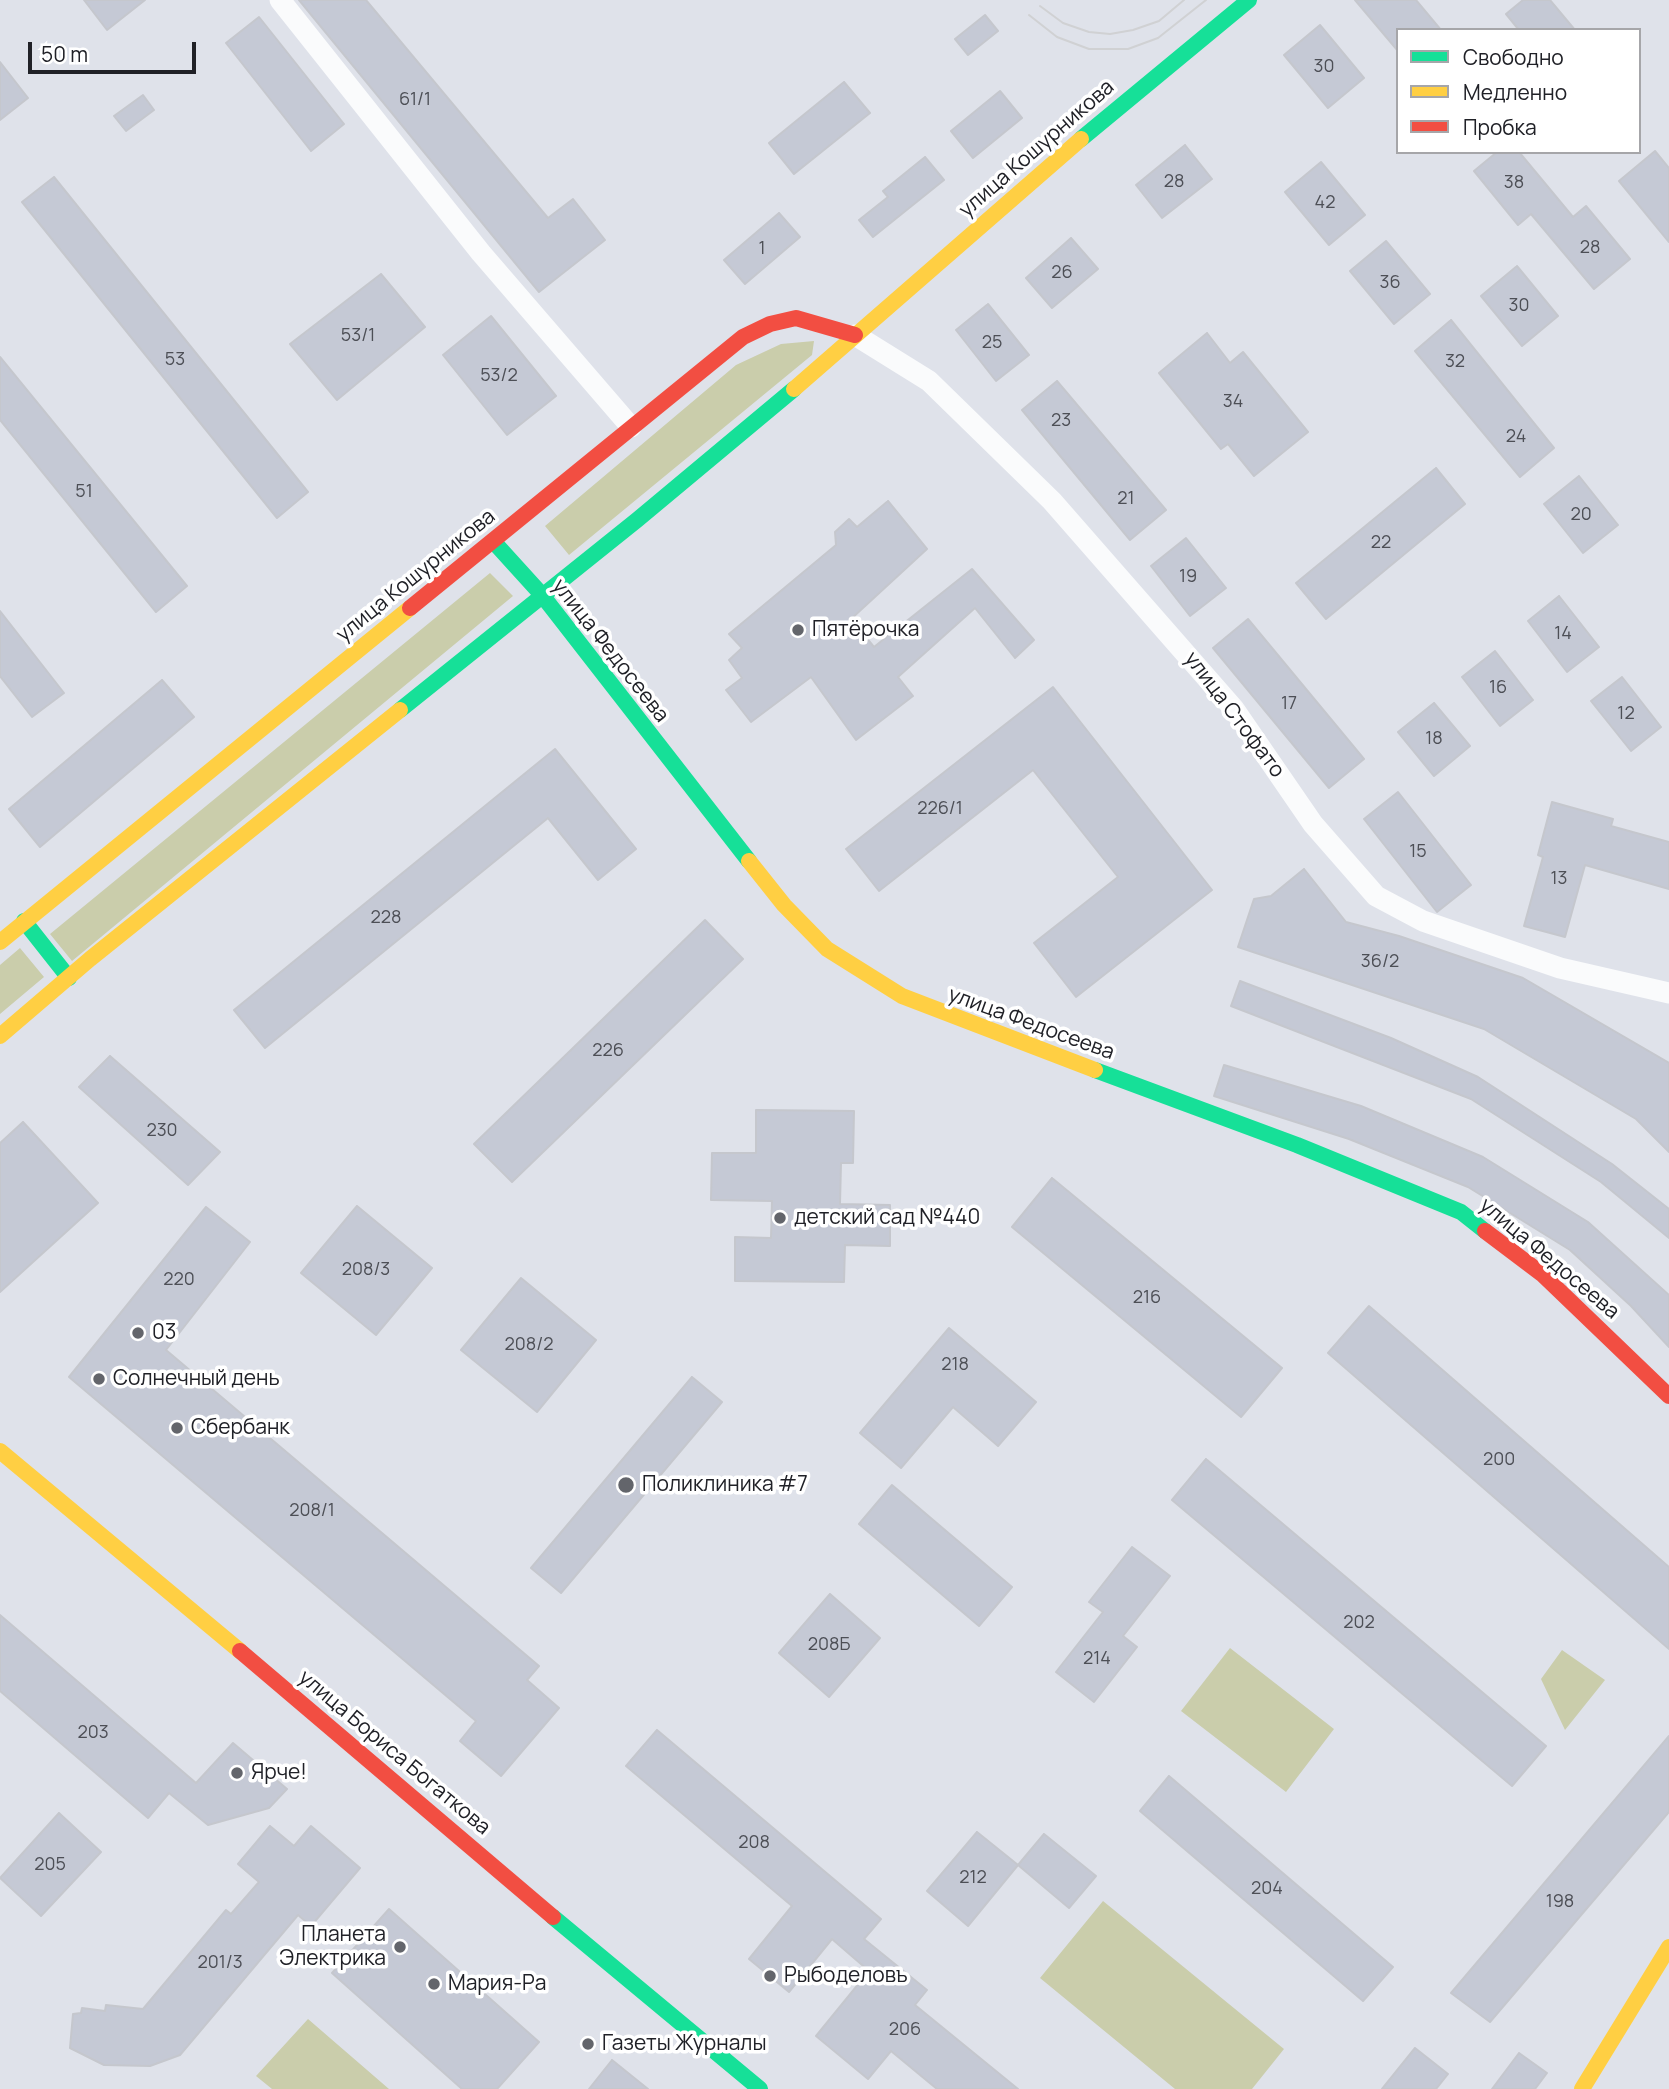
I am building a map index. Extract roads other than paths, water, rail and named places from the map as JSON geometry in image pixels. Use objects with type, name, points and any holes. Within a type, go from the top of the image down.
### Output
[{"type":"main road","name":"улица Кошурникова","points":[[0,1036],[637,520],[1147,81],[1250,0]]},
{"type":"main road","name":"улица Кошурникова","points":[[0,942],[743,337],[770,324],[796,318],[855,335]]},
{"type":"main road","name":"улица Федосеева","points":[[492,541],[542,595],[775,895],[827,949],[902,996],[940,1013],[1286,1141],[1461,1212],[1542,1274],[1669,1396]]},
{"type":"main road","points":[[24,921],[69,978]]},
{"type":"main road","name":"улица Бориса Богаткова","points":[[0,1451],[374,1763],[620,1975],[760,2089]]},
{"type":"main road","points":[[1582,2089],[1669,1947]]},
{"type":"street","points":[[280,0],[481,253],[631,427]]},
{"type":"street","name":"улица Стофато","points":[[855,335],[929,381],[1052,501],[1234,709],[1313,824],[1376,896],[1423,921],[1560,968],[1669,993]]},
{"type":"tram line","points":[[1040,6],[1063,23],[1089,32],[1110,34],[1159,21],[1184,0]]},
{"type":"tram line","points":[[1029,15],[1057,37],[1089,49],[1128,49],[1158,38],[1206,0]]},
{"type":"place","name":"Пятёрочка","points":[[798,630]]},
{"type":"place","name":"детский сад №440","points":[[780,1218]]},
{"type":"place","name":"03","points":[[138,1333]]},
{"type":"place","name":"Солнечный день","points":[[99,1379]]},
{"type":"place","name":"Сбербанк","points":[[177,1428]]},
{"type":"place","name":"Поликлиника #7","points":[[626,1485]]},
{"type":"place","name":"Ярче!","points":[[237,1773]]},
{"type":"place","name":"Планета Электрика","points":[[400,1947]]},
{"type":"place","name":"Рыбоделовъ","points":[[770,1976]]},
{"type":"place","name":"Мария-Ра","points":[[434,1984]]},
{"type":"place","name":"Газеты Журналы","points":[[588,2044]]}]
